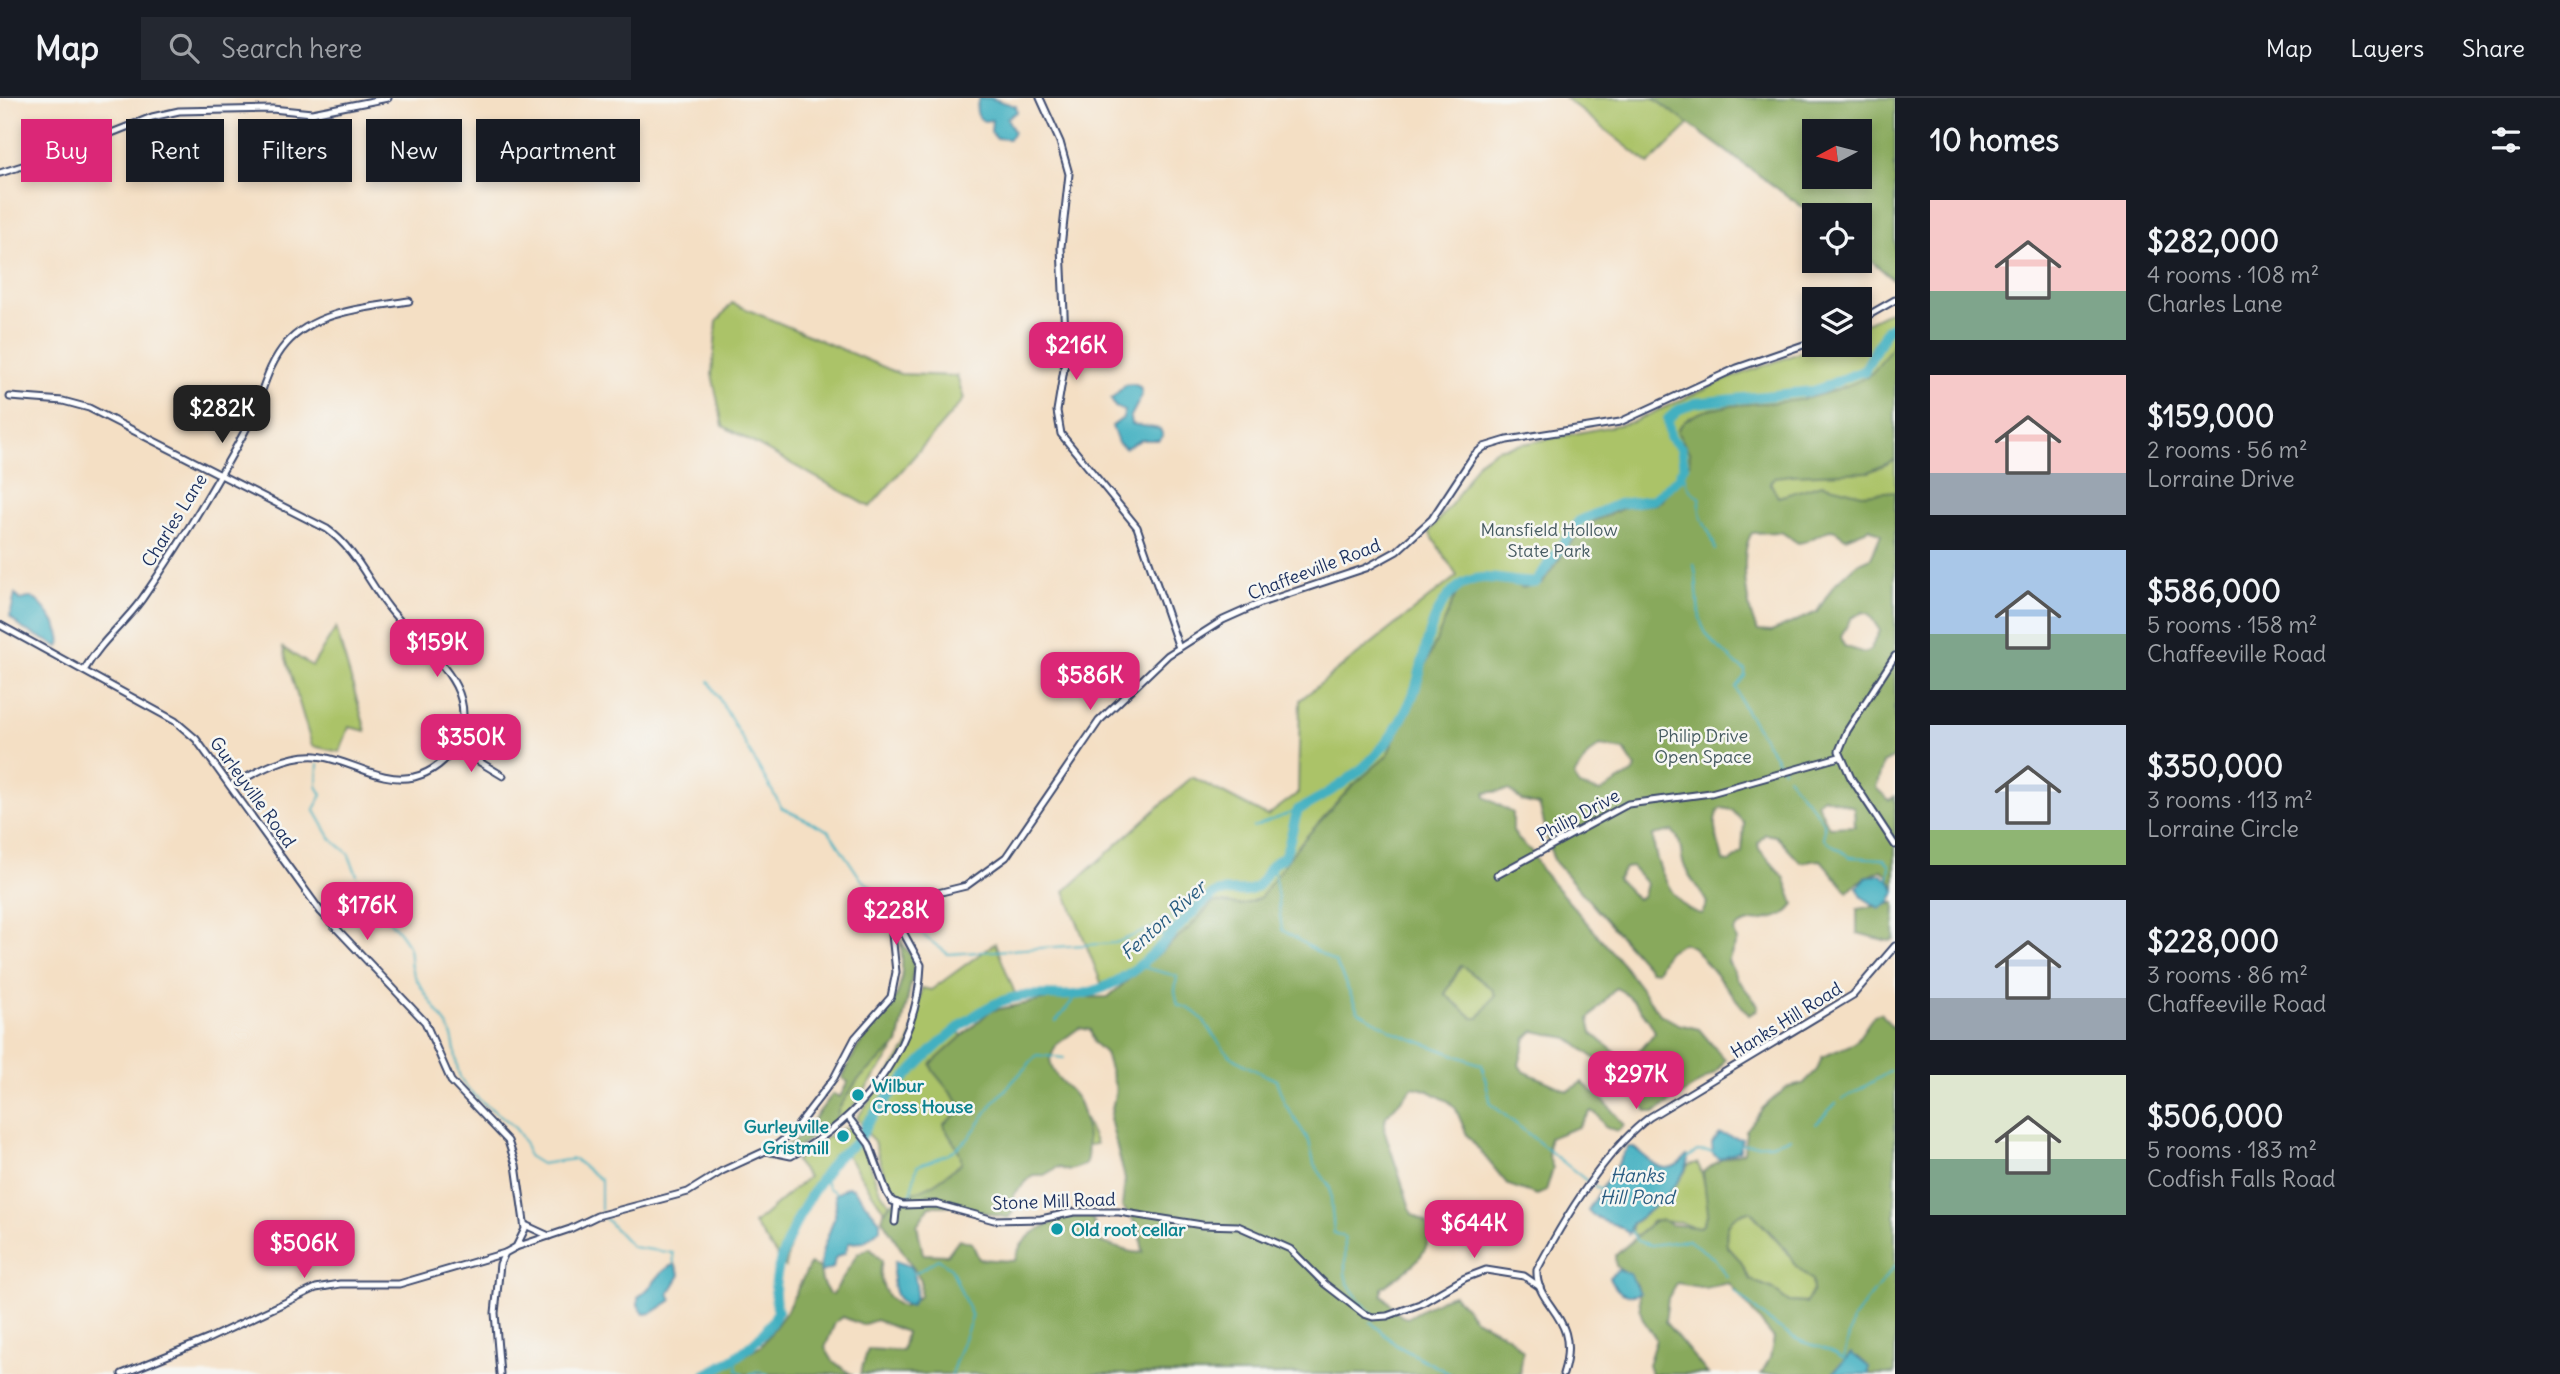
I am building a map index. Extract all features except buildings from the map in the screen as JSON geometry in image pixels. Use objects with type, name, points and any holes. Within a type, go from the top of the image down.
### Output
[{"type":"street","points":[[0,173],[48,158],[152,117],[179,111],[214,108],[312,113],[388,98]]},
{"type":"street","points":[[1040,98],[1060,142],[1069,174],[1060,247],[1066,350],[1057,411],[1061,434],[1137,527],[1179,648]]},
{"type":"street","points":[[1872,313],[1895,300]]},
{"type":"street","name":"Charles Lane","points":[[85,669],[110,633],[142,598],[219,474],[246,430],[270,371],[286,344],[307,327],[333,314],[409,301]]},
{"type":"street","name":"Chaffeeville Road","points":[[895,919],[901,908],[917,898],[957,890],[1006,857],[1099,721],[1154,666],[1223,620],[1283,593],[1351,573],[1398,551],[1432,519],[1474,456],[1484,447],[1507,440],[1620,422],[1737,368],[1802,346]]},
{"type":"street","points":[[10,397],[63,401],[89,408],[312,520],[343,541],[388,608],[445,666],[457,685],[464,709],[462,729],[455,747],[441,764],[415,777],[389,777],[314,756],[274,765],[231,786]]},
{"type":"street","name":"Gurleyville Road","points":[[0,625],[175,720],[196,739],[321,912],[425,1022],[451,1081],[508,1141],[516,1165],[525,1225]]},
{"type":"street","points":[[1895,656],[1847,731],[1841,743],[1839,757],[1895,845]]},
{"type":"street","points":[[455,747],[502,776]]},
{"type":"street","name":"Philip Drive","points":[[1497,875],[1628,804],[1701,795],[1839,757]]},
{"type":"street","points":[[767,1151],[791,1156],[849,1118],[901,1048],[918,983],[919,957],[895,919]]},
{"type":"street","points":[[122,1374],[211,1338],[316,1288],[340,1284],[399,1284],[505,1253],[597,1216],[688,1192],[722,1171],[767,1151],[792,1133],[809,1114],[834,1078],[855,1038],[891,997],[895,980],[892,934],[895,919]]},
{"type":"street","name":"Hanks Hill Road","points":[[1537,1270],[1607,1158],[1633,1130],[1853,995],[1895,946]]},
{"type":"street","points":[[849,1118],[869,1144],[882,1183],[897,1203],[895,1222]]},
{"type":"street","name":"Stone Mill Road","points":[[897,1203],[936,1203],[994,1220],[1041,1219],[1074,1212],[1119,1212],[1202,1225],[1247,1228],[1290,1249],[1325,1284],[1357,1310],[1373,1317],[1387,1316],[1425,1302],[1481,1271],[1497,1270],[1524,1276],[1540,1287]]},
{"type":"street","points":[[516,1247],[523,1237],[525,1225],[549,1236]]},
{"type":"street","points":[[500,1374],[495,1313],[500,1264],[505,1253]]},
{"type":"street","points":[[1524,1276],[1537,1270],[1540,1287],[1562,1323],[1569,1342],[1563,1374]]},
{"type":"green space","points":[[1565,98],[1716,98],[1649,164]]},
{"type":"green space","points":[[1653,98],[1895,98],[1895,281],[1872,261],[1872,203],[1802,203],[1802,207]]},
{"type":"green space","points":[[732,303],[900,374],[957,376],[964,399],[870,507],[723,426],[712,374],[717,322]]},
{"type":"green space","name":"Mansfield Hollow State Park","points":[[1895,309],[1895,517],[1719,523],[1185,978],[1102,985],[1065,891],[1192,777],[1267,816],[1298,793],[1300,700],[1457,576],[1429,532],[1454,501],[1478,462],[1497,449],[1633,422],[1720,382],[1802,352],[1802,357],[1872,357],[1872,320]]},
{"type":"green space","name":"Philip Drive Open Space","points":[[1895,341],[1895,460],[1869,472],[1793,475],[1775,477],[1770,482],[1778,497],[1822,484],[1862,494],[1895,491],[1895,757],[1883,763],[1876,788],[1889,800],[1895,796],[1895,890],[1887,874],[1881,870],[1858,882],[1848,892],[1821,860],[1800,862],[1776,836],[1765,834],[1758,843],[1759,849],[1784,877],[1794,904],[1781,916],[1747,923],[1734,931],[1737,941],[1728,961],[1736,977],[1758,1005],[1757,1010],[1749,1015],[1693,947],[1683,943],[1667,952],[1657,971],[1650,970],[1555,862],[1539,805],[1522,801],[1509,790],[1485,793],[1485,797],[1513,813],[1513,831],[1517,838],[1531,851],[1542,871],[1620,961],[1660,1014],[1678,1024],[1699,1029],[1725,1060],[1716,1072],[1654,1113],[1647,1111],[1634,1093],[1568,1038],[1534,1031],[1526,1038],[1519,1065],[1523,1071],[1568,1091],[1582,1082],[1606,1103],[1624,1125],[1618,1131],[1605,1127],[1597,1114],[1591,1111],[1578,1127],[1549,1138],[1548,1155],[1553,1168],[1546,1191],[1537,1195],[1508,1185],[1467,1135],[1455,1107],[1427,1090],[1413,1087],[1386,1116],[1384,1129],[1412,1214],[1427,1223],[1429,1234],[1423,1253],[1409,1268],[1382,1288],[1382,1295],[1401,1316],[1407,1318],[1441,1299],[1454,1295],[1475,1319],[1508,1336],[1523,1351],[1520,1374],[860,1374],[868,1349],[902,1351],[906,1332],[876,1320],[862,1325],[843,1317],[835,1323],[825,1348],[833,1361],[851,1374],[712,1374],[761,1346],[786,1312],[810,1264],[820,1268],[822,1282],[829,1294],[833,1294],[858,1253],[870,1248],[882,1261],[882,1282],[892,1300],[904,1307],[920,1296],[921,1280],[882,1219],[889,1205],[895,1200],[929,1186],[961,1163],[960,1153],[944,1124],[960,1111],[960,1104],[933,1071],[931,1064],[990,1011],[1053,998],[1108,997],[1190,927],[1213,902],[1241,905],[1260,898],[1297,847],[1350,788],[1387,756],[1460,589],[1477,579],[1490,576],[1503,577],[1523,588],[1542,583],[1573,540],[1594,521],[1626,507],[1656,504],[1662,500],[1690,462],[1689,452],[1677,432],[1685,421],[1698,413],[1715,408],[1803,399],[1837,389],[1873,372]],"holes":[[[1870,528],[1881,534],[1871,558],[1855,565],[1834,585],[1817,612],[1771,632],[1758,631],[1747,596],[1745,567],[1748,542],[1752,533],[1781,532],[1798,543],[1824,532],[1835,531],[1846,538]],[[1863,612],[1869,614],[1880,631],[1870,650],[1864,653],[1844,646],[1841,636],[1851,618]],[[1600,746],[1624,750],[1636,768],[1600,792],[1579,786],[1574,776],[1588,755]],[[1823,797],[1854,807],[1855,826],[1829,827],[1817,803]],[[1721,808],[1732,810],[1744,823],[1742,852],[1730,862],[1723,861],[1715,820]],[[1672,831],[1675,834],[1685,868],[1707,903],[1702,914],[1682,903],[1674,894],[1661,871],[1653,835]],[[1632,867],[1646,883],[1643,896],[1637,899],[1617,879],[1625,868]],[[1461,965],[1492,989],[1495,995],[1479,1018],[1473,1018],[1445,994]],[[1615,988],[1632,1000],[1655,1032],[1644,1046],[1625,1061],[1592,1033],[1589,1019]],[[1079,1028],[1090,1030],[1094,1043],[1105,1053],[1116,1089],[1110,1119],[1125,1179],[1122,1206],[1139,1228],[1143,1252],[1127,1251],[1099,1241],[1093,1219],[1089,1215],[1044,1227],[1025,1240],[1012,1261],[979,1259],[972,1243],[959,1239],[947,1255],[923,1254],[917,1225],[930,1206],[956,1206],[1008,1218],[1013,1212],[1014,1194],[1033,1175],[1044,1175],[1058,1167],[1068,1171],[1085,1165],[1087,1142],[1081,1106],[1051,1066],[1050,1059],[1056,1045]]]},
{"type":"green space","points":[[336,628],[366,731],[349,727],[340,752],[312,746],[283,648],[312,666]]},
{"type":"green space","points":[[1895,903],[1894,940],[1857,933],[1857,909]]},
{"type":"green space","points":[[901,942],[912,957],[914,968],[898,1044],[849,1112],[819,1130],[796,1149],[766,1159],[800,1137],[833,1094],[840,1097],[848,1082],[842,1078],[855,1052],[899,990]]},
{"type":"green space","points":[[901,942],[912,957],[914,968],[898,1044],[858,1080],[839,1108],[836,1120],[789,1153],[766,1159],[800,1137],[833,1094],[840,1097],[848,1082],[842,1078],[855,1052],[899,990]]},
{"type":"green space","points":[[995,943],[1016,996],[986,1009],[958,1032],[1029,1084],[1084,1117],[1096,1144],[1052,1151],[975,1211],[944,1199],[904,1198],[895,1194],[887,1184],[874,1142],[857,1118],[910,1043],[922,988],[931,990]]},
{"type":"green space","points":[[1462,965],[1492,989],[1495,995],[1479,1018],[1473,1018],[1445,994]]},
{"type":"green space","points":[[1881,1013],[1895,1031],[1895,1374],[1869,1374],[1866,1364],[1858,1357],[1838,1366],[1832,1374],[1761,1374],[1770,1358],[1774,1338],[1729,1283],[1705,1288],[1677,1283],[1668,1298],[1665,1322],[1708,1374],[1651,1374],[1648,1365],[1656,1339],[1642,1316],[1637,1285],[1616,1266],[1615,1256],[1653,1222],[1663,1220],[1672,1225],[1702,1226],[1708,1213],[1703,1172],[1722,1159],[1744,1152],[1746,1131],[1763,1108],[1786,1088],[1803,1084],[1817,1070],[1822,1057],[1855,1043],[1874,1015]],"holes":[[[1750,1211],[1787,1250],[1795,1265],[1812,1280],[1813,1290],[1806,1303],[1789,1302],[1771,1288],[1750,1280],[1740,1260],[1727,1246],[1730,1222],[1738,1215]]]},
{"type":"green space","points":[[844,1128],[851,1129],[858,1138],[879,1189],[893,1206],[885,1212],[846,1154],[833,1164],[813,1189],[793,1235],[785,1267],[754,1224],[808,1177],[795,1161],[822,1139]]},
{"type":"green space","points":[[1697,1163],[1714,1210],[1701,1230],[1680,1222],[1653,1221],[1637,1236],[1632,1233],[1632,1224],[1672,1189],[1688,1165]]},
{"type":"green space","points":[[1750,1211],[1812,1280],[1813,1291],[1806,1303],[1789,1302],[1771,1288],[1750,1280],[1740,1260],[1727,1246],[1730,1222],[1738,1215]]},
{"type":"water","points":[[980,98],[990,98],[1016,106],[1017,112],[1007,118],[1014,132],[1009,139],[996,138],[991,132],[992,120],[984,121],[979,117],[977,104]]},
{"type":"water","points":[[1125,385],[1140,387],[1142,395],[1130,418],[1131,424],[1160,429],[1163,436],[1159,440],[1141,440],[1125,448],[1118,443],[1112,426],[1123,418],[1125,411],[1115,407],[1111,399]]},
{"type":"water","points":[[15,594],[20,600],[30,598],[41,604],[56,626],[61,641],[59,647],[23,629],[10,617]]},
{"type":"water","points":[[1881,874],[1892,883],[1895,892],[1890,903],[1879,908],[1862,897],[1857,887],[1866,878]]},
{"type":"water","points":[[1720,1134],[1742,1139],[1740,1150],[1720,1159],[1713,1154],[1712,1143]]},
{"type":"water","name":"Hanks Hill Pond","points":[[1628,1147],[1633,1147],[1653,1163],[1666,1168],[1679,1163],[1687,1156],[1688,1158],[1682,1176],[1675,1186],[1632,1223],[1629,1234],[1620,1227],[1598,1219],[1588,1210]]},
{"type":"water","points":[[847,1187],[853,1188],[880,1221],[880,1229],[864,1242],[849,1243],[845,1253],[835,1258],[833,1268],[821,1272],[822,1253],[835,1215],[835,1195]]},
{"type":"water","points":[[895,1261],[910,1266],[914,1276],[916,1292],[910,1306],[899,1300],[894,1288]]},
{"type":"water","points":[[675,1264],[680,1275],[669,1293],[672,1300],[652,1313],[644,1314],[638,1305],[638,1297]]},
{"type":"water","points":[[1618,1270],[1630,1274],[1640,1293],[1630,1295],[1617,1290],[1609,1277]]},
{"type":"water","points":[[1851,1353],[1869,1367],[1869,1374],[1832,1374]]},
{"type":"waterway","name":"Fenton River","points":[[706,1374],[748,1348],[773,1321],[778,1311],[775,1294],[782,1255],[812,1193],[836,1158],[858,1141],[879,1108],[938,1046],[970,1019],[1000,1002],[1028,995],[1080,994],[1112,984],[1129,974],[1157,950],[1211,896],[1249,890],[1262,881],[1272,865],[1284,856],[1298,810],[1351,778],[1390,738],[1411,700],[1439,610],[1447,597],[1458,587],[1468,581],[1487,578],[1536,582],[1579,521],[1618,504],[1653,500],[1678,478],[1684,466],[1681,448],[1670,437],[1668,419],[1678,410],[1695,403],[1813,391],[1826,386],[1864,371],[1887,329],[1895,325]]},
{"type":"waterway","points":[[1684,466],[1687,485],[1700,498],[1700,514],[1715,550]]},
{"type":"waterway","points":[[1694,564],[1701,623],[1714,643],[1745,670],[1745,676],[1736,687],[1743,706],[1783,769]]},
{"type":"waterway","points":[[709,681],[782,808],[829,831],[861,879],[898,906]]},
{"type":"waterway","points":[[318,764],[317,786],[322,795],[314,809],[331,839],[348,853],[357,875]]},
{"type":"waterway","points":[[1788,777],[1824,822],[1824,839],[1850,857],[1884,859],[1890,866],[1888,880]]},
{"type":"waterway","points":[[1253,827],[1298,810]]},
{"type":"waterway","points":[[1273,863],[1282,930],[1336,963],[1358,1011],[1396,1033],[1482,1065],[1491,1104],[1587,1181]]},
{"type":"waterway","points":[[358,879],[369,897],[405,941],[416,978],[452,1034],[458,1071],[468,1088],[518,1131],[528,1156],[541,1164],[574,1159],[601,1180],[601,1210]]},
{"type":"waterway","points":[[902,910],[912,927],[948,954],[1115,943],[1165,923],[1190,905],[1196,908]]},
{"type":"waterway","points":[[1152,930],[1169,938]]},
{"type":"waterway","points":[[1142,967],[1177,976],[1175,991],[1178,1005],[1196,1013],[1232,1057],[1276,1080],[1285,1104],[1309,1141],[1314,1164],[1330,1187],[1334,1233],[1344,1237],[1348,1283],[1371,1313]]},
{"type":"waterway","points":[[1056,1021],[1079,993]]},
{"type":"waterway","points":[[909,1200],[917,1166],[949,1154],[968,1139],[994,1102],[1037,1055],[1064,1058]]},
{"type":"waterway","points":[[1843,1099],[1891,1071]]},
{"type":"waterway","points":[[1816,1124],[1836,1103]]},
{"type":"waterway","points":[[1741,1145],[1770,1144],[1791,1138]]},
{"type":"waterway","points":[[1687,1159],[1697,1151],[1713,1152]]},
{"type":"waterway","points":[[824,1177],[828,1188],[837,1193]]},
{"type":"waterway","points":[[1594,1186],[1601,1190]]},
{"type":"waterway","points":[[604,1217],[632,1247],[673,1253],[674,1264]]},
{"type":"waterway","points":[[1631,1231],[1637,1241],[1651,1245],[1688,1240],[1715,1259],[1727,1277]]},
{"type":"waterway","points":[[914,1274],[938,1259],[951,1268],[972,1317],[951,1374]]},
{"type":"waterway","points":[[1844,1357],[1853,1319],[1895,1265]]},
{"type":"waterway","points":[[1734,1291],[1784,1332],[1844,1359]]},
{"type":"waterway","points":[[1371,1322],[1396,1345],[1450,1374]]},
{"type":"waterway","name":"Fenton River","points":[[743,1374],[737,1370],[736,1358],[753,1341]]},
{"type":"waterway","points":[[750,1374],[758,1371],[768,1374]]},
{"type":"place","name":"Wilbur Cross House","points":[[858,1095]]},
{"type":"place","name":"Gurleyville Gristmill","points":[[843,1136]]},
{"type":"place","name":"Old root cellar","points":[[1057,1229]]}]
